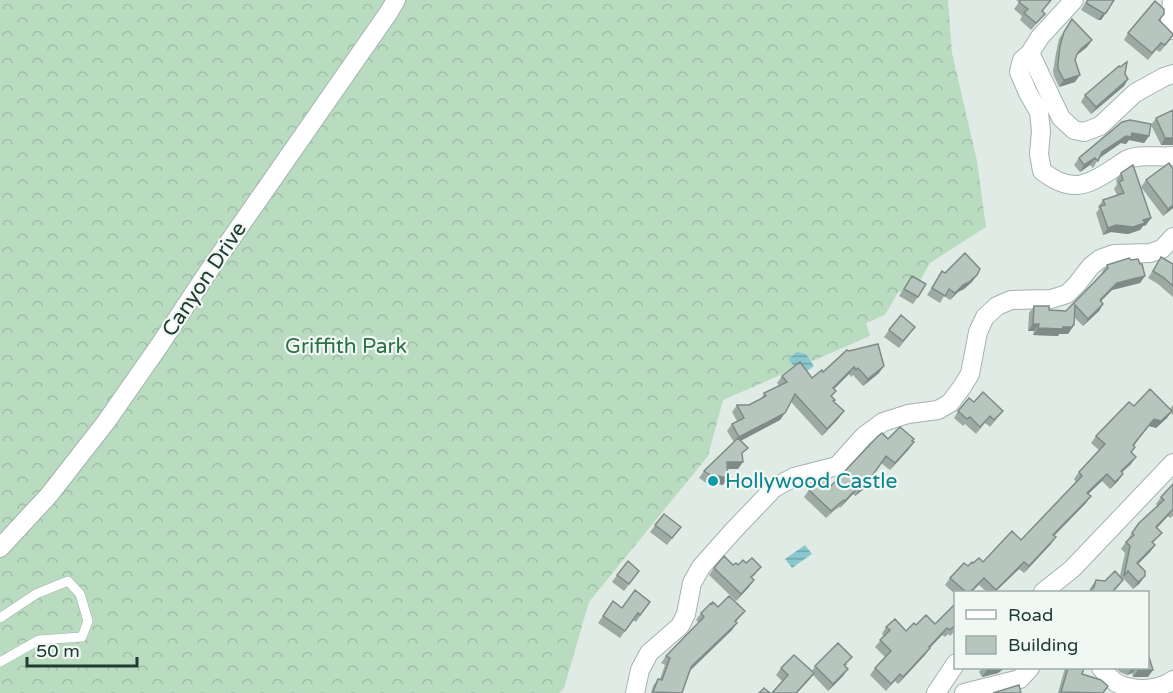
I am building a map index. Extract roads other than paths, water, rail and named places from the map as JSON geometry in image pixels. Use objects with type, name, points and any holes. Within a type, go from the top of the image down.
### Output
[{"type":"street","name":"Canyon Drive","points":[[0,548],[49,495],[106,422],[396,0]]},
{"type":"street","points":[[1074,0],[1022,60],[1019,72],[1039,112],[1041,171],[1052,179],[1069,186],[1085,184],[1126,159],[1173,156]]},
{"type":"street","points":[[1172,0],[1170,19],[1173,30]]},
{"type":"street","points":[[1030,53],[1061,118],[1074,130],[1084,132],[1100,126],[1135,93],[1173,74]]},
{"type":"street","points":[[635,693],[640,670],[649,653],[680,626],[686,614],[692,583],[700,567],[774,488],[794,477],[837,466],[864,436],[883,422],[908,414],[938,410],[950,403],[969,374],[978,332],[985,317],[997,306],[1011,300],[1051,299],[1067,294],[1090,266],[1100,259],[1114,254],[1150,254],[1162,249],[1173,237]]},
{"type":"street","points":[[1044,591],[1072,569],[1173,463]]},
{"type":"street","points":[[936,693],[954,666]]},
{"type":"street","points":[[964,693],[1020,679],[1029,669]]},
{"type":"street","points":[[1102,669],[1117,683],[1137,689],[1154,688],[1173,680]]},
{"type":"lane","points":[[0,618],[36,594],[68,581],[80,594],[88,621],[82,637],[39,640],[0,662]]},
{"type":"water","points":[[797,352],[806,354],[814,366],[804,373],[788,359]]},
{"type":"water","points":[[805,545],[812,554],[792,568],[785,559]]},
{"type":"place","name":"Hollywood Castle","points":[[713,481]]},
{"type":"park label","name":"Griffith Park","points":[[346,346]]}]
